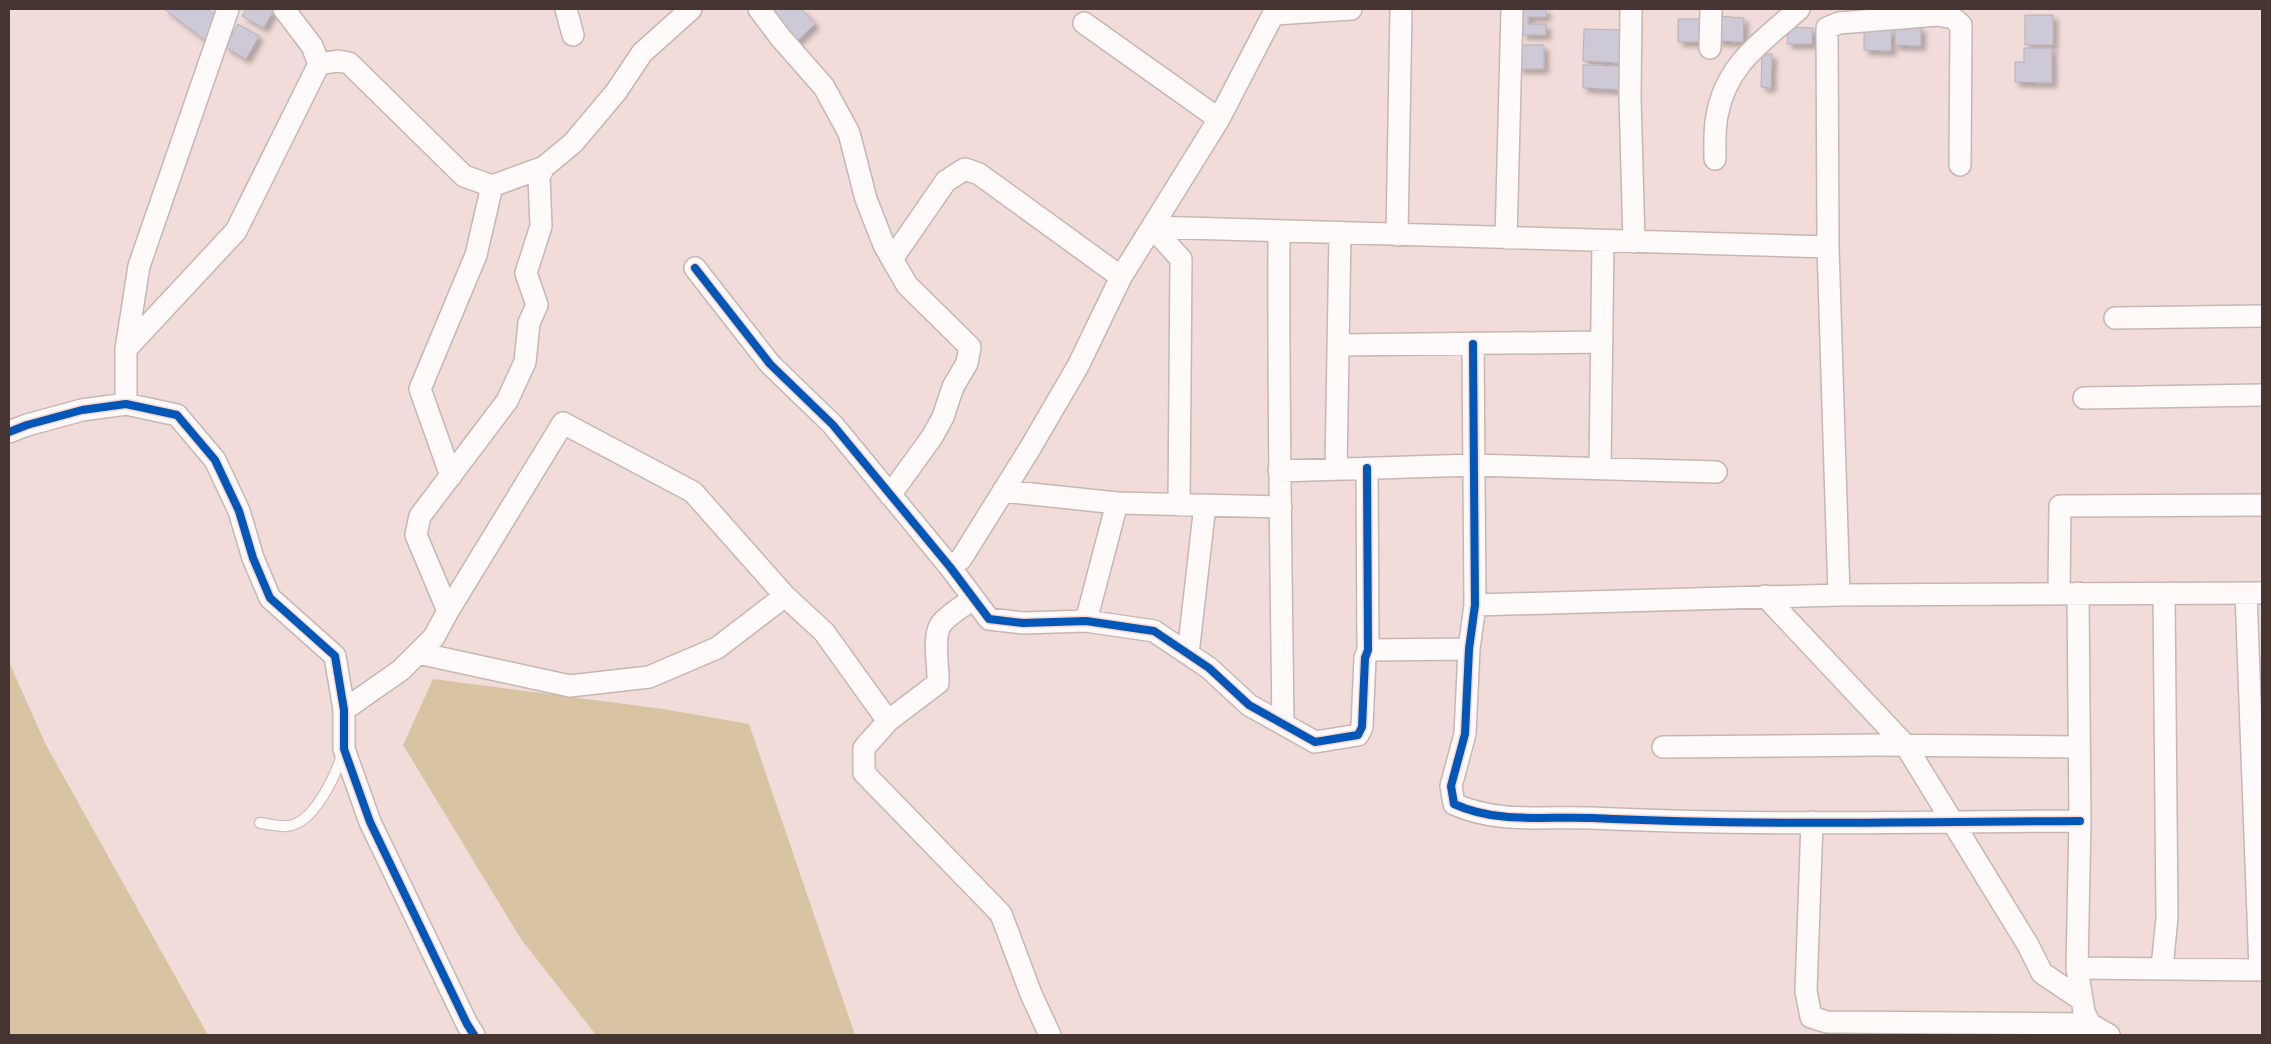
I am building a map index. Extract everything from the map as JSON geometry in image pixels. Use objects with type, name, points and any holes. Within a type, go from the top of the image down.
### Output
[{"type":"street","points":[[126,404],[126,349],[139,266],[228,9]]},
{"type":"street","points":[[126,349],[236,231],[319,64],[312,46],[284,9]]},
{"type":"street","points":[[566,9],[573,35]]},
{"type":"street","points":[[319,64],[338,61],[349,63],[464,176],[492,186],[544,167],[573,143],[616,92],[642,53],[691,9]]},
{"type":"street","points":[[759,9],[780,37],[824,87],[849,133],[866,199],[884,245],[907,285],[967,341],[971,354],[953,387],[943,417],[932,437],[890,495]]},
{"type":"street","points":[[950,567],[961,559],[1078,366],[1121,277],[1219,119],[1276,12],[1351,9]]},
{"type":"street","points":[[1397,235],[1401,9]]},
{"type":"street","points":[[1506,238],[1512,9]]},
{"type":"street","points":[[1631,9],[1630,97],[1634,242]]},
{"type":"street","points":[[1710,48],[1711,9]]},
{"type":"street","points":[[1714,159],[1716,117],[1726,84],[1740,62],[1799,9]]},
{"type":"street","points":[[1839,594],[1828,247],[1827,28],[1839,23],[1938,15],[1953,18],[1961,25],[1960,166]]},
{"type":"street","points":[[1084,23],[1219,119]]},
{"type":"street","points":[[448,611],[416,535],[420,516],[507,400],[525,362],[529,323],[537,305],[526,273],[541,226],[539,177],[544,167]]},
{"type":"street","points":[[892,259],[946,180],[965,169],[979,174],[1121,277]]},
{"type":"street","points":[[451,476],[420,389],[476,254],[492,186]]},
{"type":"street","points":[[1152,227],[1828,247]]},
{"type":"street","points":[[1152,227],[1181,259],[1179,505]]},
{"type":"street","points":[[1279,232],[1279,471],[1283,724]]},
{"type":"street","points":[[1336,469],[1340,234]]},
{"type":"street","points":[[1600,469],[1603,241]]},
{"type":"street","points":[[695,268],[770,364],[833,424],[950,567],[989,619],[1023,623],[1086,621],[1154,631],[1209,668],[1249,705],[1314,742],[1358,735],[1362,727],[1365,658],[1368,650],[1367,468]]},
{"type":"street","points":[[2115,318],[2262,316]]},
{"type":"street","points":[[1338,345],[1602,342]]},
{"type":"street","points":[[1473,344],[1475,605],[1469,649],[1465,734],[1451,786],[1454,804],[1470,811],[1515,819],[1812,822],[2080,821]]},
{"type":"street","points":[[2084,398],[2262,395]]},
{"type":"street","points":[[9,432],[26,425],[82,410],[126,404],[177,415],[215,460],[239,511],[253,558],[270,598],[335,656],[344,710],[344,749],[370,822],[474,1035]]},
{"type":"street","points":[[344,710],[401,670],[434,637],[563,423],[693,492],[785,596],[824,632],[888,721]]},
{"type":"street","points":[[1279,471],[1474,465],[1716,472]]},
{"type":"street","points":[[1003,491],[1117,503],[1281,507]]},
{"type":"street","points":[[1086,621],[1117,503]]},
{"type":"street","points":[[2090,1024],[2084,1012],[2077,968],[2080,821],[2078,747],[2069,593],[2060,506],[2262,505]]},
{"type":"street","points":[[1188,654],[1205,506]]},
{"type":"street","points":[[1475,605],[1839,594],[2254,593],[2261,970],[2077,968]]},
{"type":"street","points":[[2162,968],[2167,917],[2164,594]]},
{"type":"street","points":[[418,653],[570,686],[649,677],[717,648],[785,596]]},
{"type":"street","points":[[1765,596],[1906,746],[2028,945],[2042,973],[2082,1000]]},
{"type":"street","points":[[973,599],[940,625],[936,646],[940,666],[938,683],[888,721],[864,748],[864,773],[1001,914],[1031,994],[1050,1035]]},
{"type":"street","points":[[1368,650],[1469,649]]},
{"type":"street","points":[[1663,747],[2078,747]]},
{"type":"street","points":[[1812,822],[1806,991],[1811,1017],[1827,1022],[2090,1024],[2109,1035]]},
{"type":"lane","points":[[260,823],[288,826],[303,820],[334,780],[344,749]]},
{"type":"shaded area","points":[[9,662],[46,745],[208,1035],[9,1035]]},
{"type":"shaded area","points":[[433,679],[663,709],[749,724],[855,1035],[596,1035],[521,939],[403,745]]},
{"type":"building","points":[[164,9],[207,9],[220,19],[205,40]]},
{"type":"building","points":[[246,9],[274,9],[264,28],[242,16]]},
{"type":"building","points":[[767,9],[801,9],[815,24],[795,43]]},
{"type":"building","points":[[1522,9],[1546,9],[1546,17],[1528,17],[1528,24],[1546,24],[1546,35],[1522,35]]},
{"type":"building","points":[[2025,15],[2053,15],[2053,45],[2025,45]]},
{"type":"building","points":[[1718,16],[1744,18],[1743,42],[1717,41]]},
{"type":"building","points":[[1678,19],[1706,19],[1706,42],[1678,42]]},
{"type":"building","points":[[238,24],[259,36],[246,59],[225,47]]},
{"type":"building","points":[[1895,26],[1921,27],[1921,46],[1895,45]]},
{"type":"building","points":[[1788,27],[1813,28],[1812,44],[1787,44]]},
{"type":"building","points":[[1864,27],[1892,28],[1891,51],[1864,50]]},
{"type":"building","points":[[1584,29],[1623,30],[1621,63],[1583,61]]},
{"type":"building","points":[[1518,45],[1544,45],[1544,69],[1518,69]]},
{"type":"building","points":[[2024,48],[2052,48],[2052,83],[2015,82],[2015,62],[2024,62]]},
{"type":"building","points":[[1762,54],[1772,54],[1771,88],[1761,87]]},
{"type":"building","points":[[1583,65],[1623,66],[1622,90],[1583,88]]},
{"type":"cycle path","points":[[695,268],[770,364],[833,425],[950,567],[989,619],[1023,623],[1086,621],[1154,631],[1209,668],[1249,705],[1315,742],[1358,735],[1362,727],[1365,658],[1368,650],[1367,468]]},
{"type":"cycle path","points":[[1473,344],[1475,605],[1469,649],[1465,734],[1451,786],[1454,804],[1488,814],[1522,818],[1775,823],[2080,821]]},
{"type":"cycle path","points":[[9,432],[27,425],[82,410],[126,404],[177,415],[215,460],[239,511],[253,558],[270,598],[335,656],[344,710],[344,749],[370,822],[474,1035]]}]
